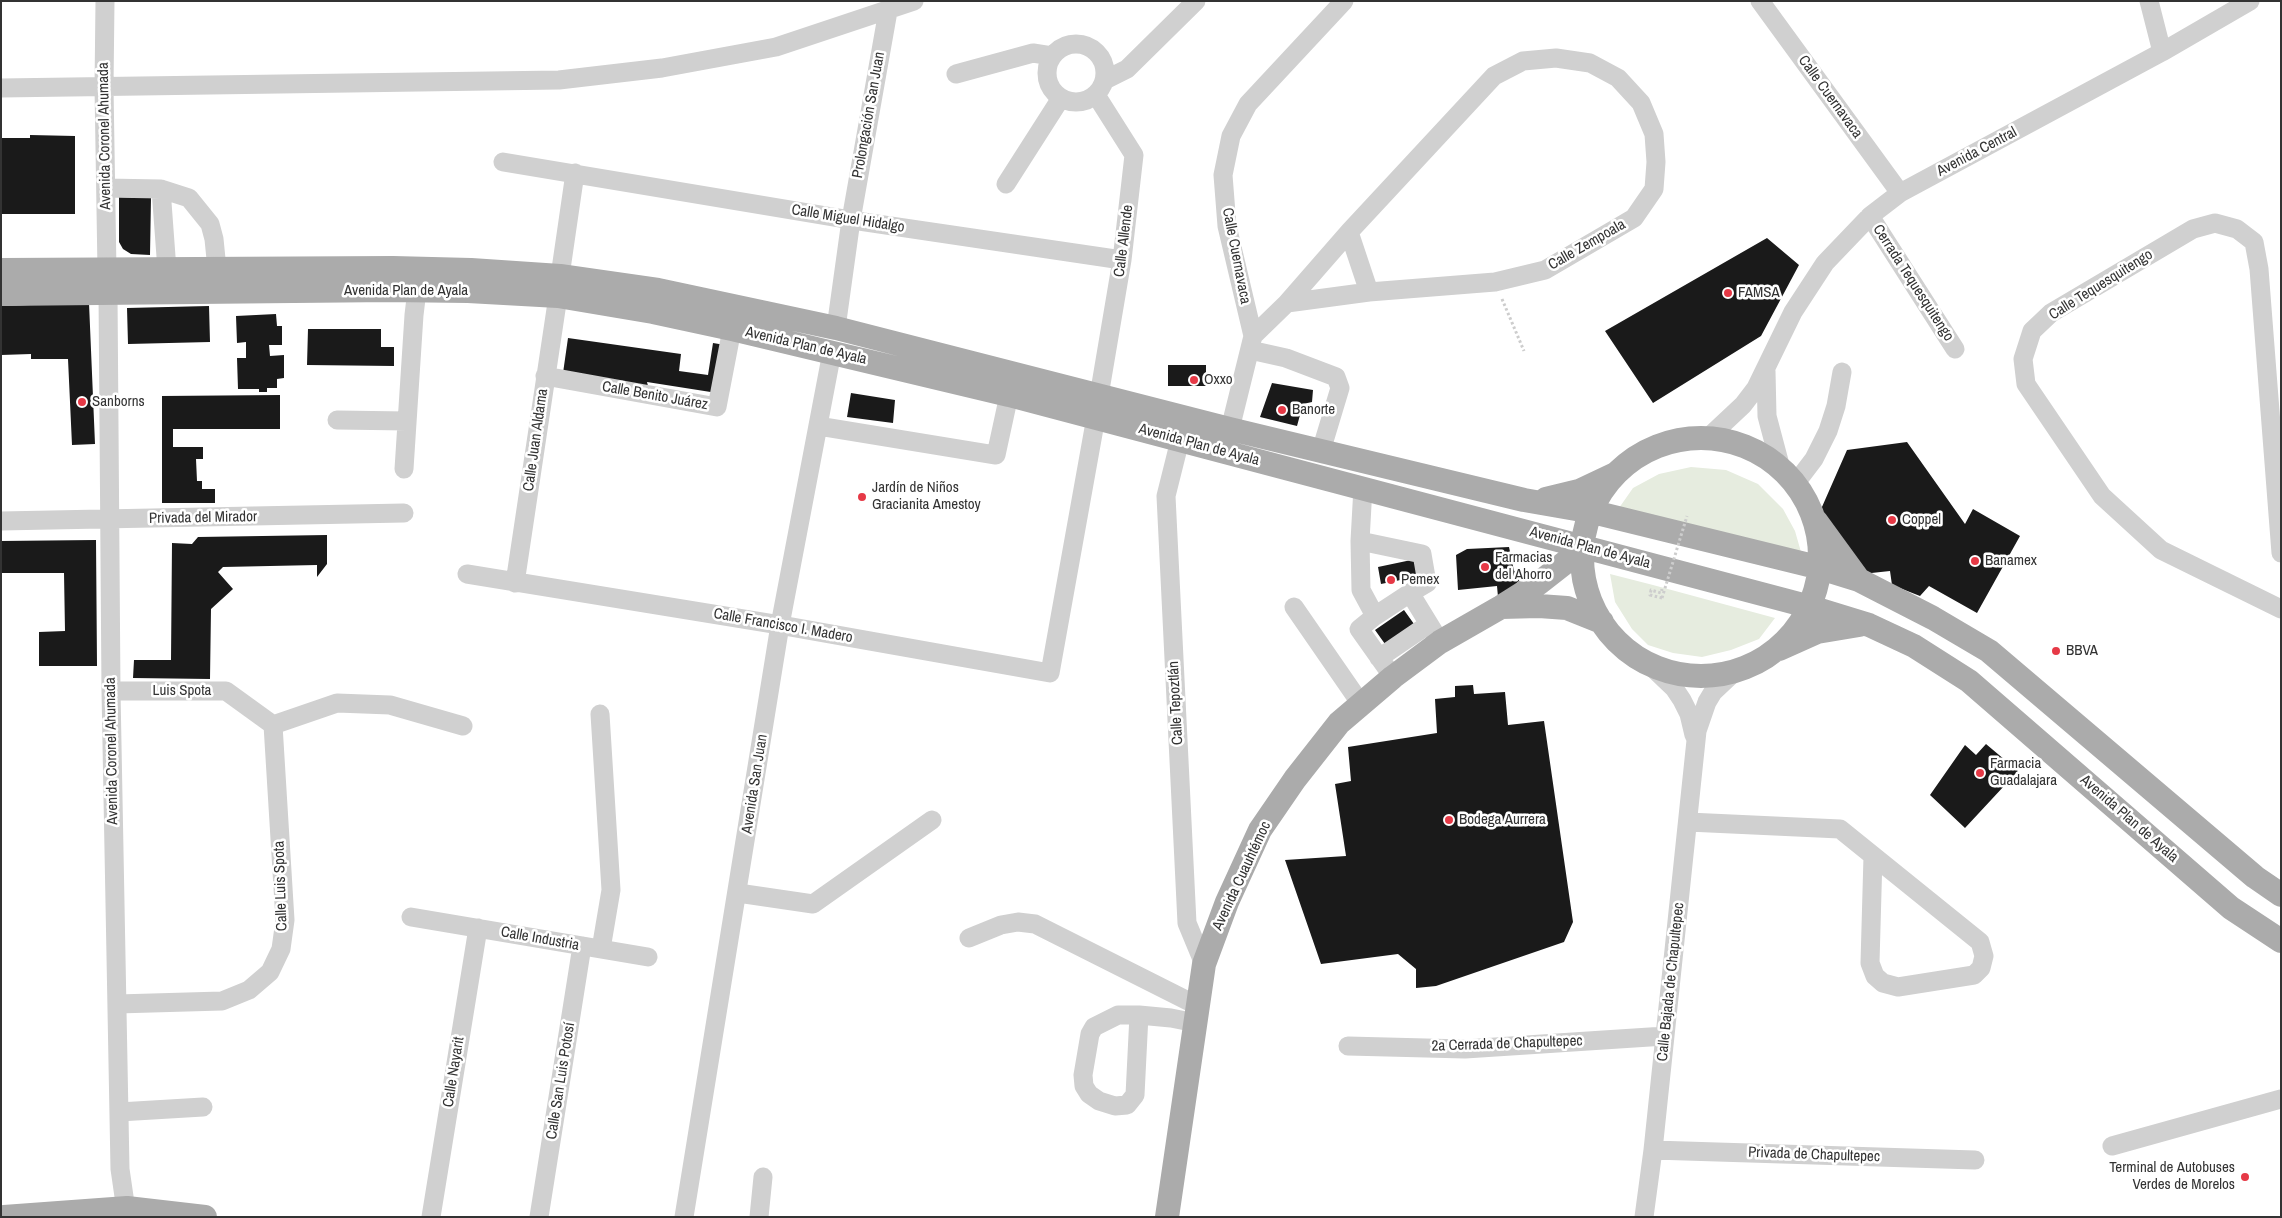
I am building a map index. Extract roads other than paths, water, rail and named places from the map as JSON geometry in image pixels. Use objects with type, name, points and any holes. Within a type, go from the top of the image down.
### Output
[{"type":"main road","name":"Avenida Plan de Ayala","points":[[1,294],[108,282],[166,270],[393,268],[559,286],[658,290],[836,328],[1098,407],[1180,440],[1807,606],[1869,625],[1914,646],[1969,681],[2231,908],[2281,941]]},
{"type":"main road","name":"Avenida Plan de Ayala","points":[[1,270],[108,282],[417,290],[559,286],[653,312],[832,352],[1009,395],[1098,407],[1230,429],[1524,500],[1593,512],[1816,567],[1859,580],[1933,618],[1989,651],[2255,877],[2281,895]]},
{"type":"main road","points":[[1524,500],[1552,498],[1579,492],[1617,473],[1657,444],[1684,436],[1711,435],[1748,446],[1780,465],[1795,484],[1830,544],[1859,580]]},
{"type":"main road","points":[[1634,459],[1610,482],[1593,512],[1585,547],[1588,584],[1602,622],[1623,650],[1653,668],[1678,676],[1704,680],[1730,676],[1751,668],[1769,655],[1800,638],[1817,632],[1834,628],[1869,625]]},
{"type":"main road","points":[[1769,655],[1790,633],[1807,606],[1816,567],[1816,536],[1806,505]]},
{"type":"main road","points":[[1531,532],[1544,546],[1547,555],[1548,566],[1545,575],[1539,583]]},
{"type":"main road","name":"Avenida Cuauhtémoc","points":[[1167,1217],[1204,964],[1227,902],[1260,830],[1295,779],[1339,723],[1393,677],[1434,633],[1502,607],[1539,583],[1585,547]]},
{"type":"main road","name":"Avenida Cuauhtémoc","points":[[1502,607],[1540,606],[1567,608],[1602,622]]},
{"type":"main road","points":[[4,1217],[127,1212],[205,1217]]},
{"type":"street","name":"Avenida Coronel Ahumada","points":[[105,1],[104,87],[108,282],[111,691],[120,1170],[127,1212]]},
{"type":"street","points":[[1,88],[559,80],[662,68],[776,47],[914,1]]},
{"type":"street","points":[[1100,87],[1105,68],[1101,58],[1088,47],[1071,44],[1060,48],[1052,56],[1047,67],[1047,79],[1052,90],[1061,98],[1073,102],[1085,101],[1100,87],[1126,69],[1196,1]]},
{"type":"street","name":"Calle Cuernavaca","points":[[1230,429],[1251,343],[1227,226],[1223,175],[1231,136],[1248,104],[1344,1]]},
{"type":"street","name":"Calle Cuernavaca","points":[[1760,1],[1900,193]]},
{"type":"street","points":[[2149,1],[2162,52]]},
{"type":"street","name":"Avenida Central","points":[[1711,435],[1743,405],[1766,369],[1793,312],[1825,263],[1870,216],[1900,193],[2162,52],[2250,1]]},
{"type":"street","name":"Prolongación San Juan","points":[[851,220],[888,11]]},
{"type":"street","points":[[956,74],[1033,53],[1052,56]]},
{"type":"street","name":"Calle Zempoala","points":[[1251,343],[1349,232],[1494,76],[1523,61],[1556,58],[1590,62],[1618,78],[1641,103],[1654,134],[1656,162],[1654,189],[1634,218],[1545,270],[1495,282],[1369,292],[1287,304]]},
{"type":"street","name":"Calle Allende","points":[[1050,673],[1098,407],[1122,260],[1134,155],[1100,87]]},
{"type":"street","points":[[1006,184],[1061,98]]},
{"type":"street","name":"Calle Miguel Hidalgo","points":[[502,162],[851,220],[1122,260]]},
{"type":"street","name":"Calle Juan Aldama","points":[[515,583],[575,173]]},
{"type":"street","points":[[106,188],[161,189],[189,198],[210,224],[217,269]]},
{"type":"street","points":[[161,189],[166,270]]},
{"type":"street","name":"Cerrada Tequesquitengo","points":[[1870,216],[1955,349]]},
{"type":"street","points":[[836,328],[851,220]]},
{"type":"street","name":"Calle Tequesquitengo","points":[[2281,553],[2259,269],[2254,242],[2236,229],[2215,223],[2193,228],[2051,313],[2032,331],[2023,359],[2026,384],[2102,496],[2161,550],[2281,610]]},
{"type":"street","points":[[1349,232],[1369,292]]},
{"type":"street","points":[[404,468],[417,290]]},
{"type":"street","name":"Calle Benito Juárez","points":[[545,376],[716,407],[732,329]]},
{"type":"street","points":[[1251,343],[1336,377],[1340,388],[1321,451]]},
{"type":"street","name":"Avenida San Juan","points":[[684,1217],[738,894],[780,625],[832,352]]},
{"type":"street","name":"Avenida Central","points":[[1766,369],[1767,416],[1780,465]]},
{"type":"street","points":[[1795,484],[1814,459],[1828,431],[1836,406],[1842,372]]},
{"type":"street","points":[[818,426],[996,455],[1009,395]]},
{"type":"street","points":[[337,420],[407,422]]},
{"type":"street","name":"Calle Tepoztlán","points":[[1180,440],[1166,496],[1187,923],[1204,964]]},
{"type":"street","points":[[1363,488],[1360,541],[1361,590],[1375,616]]},
{"type":"street","name":"Privada del Mirador","points":[[1,521],[404,514]]},
{"type":"street","points":[[1360,541],[1422,554],[1428,582],[1375,616],[1359,629],[1393,677]]},
{"type":"street","name":"Calle Francisco I. Madero","points":[[467,574],[780,625],[1050,673]]},
{"type":"street","points":[[1379,658],[1434,633],[1410,593]]},
{"type":"street","points":[[1294,607],[1362,704]]},
{"type":"street","name":"Calle Bajada de Chapultepec","points":[[1653,668],[1664,677],[1682,700],[1694,730],[1695,746]]},
{"type":"street","name":"Calle Bajada de Chapultepec","points":[[1644,1217],[1653,1150],[1695,746],[1700,716],[1707,702],[1717,688],[1730,676]]},
{"type":"street","name":"Luis Spota","points":[[111,691],[226,691],[273,725]]},
{"type":"street","points":[[273,725],[337,703],[390,705],[463,726]]},
{"type":"street","name":"Calle San Luis Potosí","points":[[539,1217],[592,947],[611,890],[600,714]]},
{"type":"street","name":"Calle Luis Spota","points":[[117,1004],[222,1001],[249,990],[270,972],[281,949],[285,920],[273,725]]},
{"type":"street","points":[[738,894],[813,904],[932,820]]},
{"type":"street","points":[[1688,822],[1840,829],[1980,942],[1984,956],[1981,968],[1974,975],[1898,987],[1882,983],[1875,976],[1870,963],[1873,856]]},
{"type":"street","name":"Calle Industria","points":[[411,917],[648,957]]},
{"type":"street","points":[[968,938],[1001,925],[1018,922],[1035,924],[1197,1014]]},
{"type":"street","name":"Calle Nayarit","points":[[430,1217],[478,928]]},
{"type":"street","points":[[1139,1015],[1135,1095],[1127,1105],[1115,1106],[1099,1101],[1088,1094],[1084,1086],[1083,1075],[1090,1034],[1094,1027],[1104,1020],[1118,1015],[1139,1015],[1171,1018],[1197,1014]]},
{"type":"street","name":"2a Cerrada de Chapultepec","points":[[1348,1046],[1465,1049],[1665,1036]]},
{"type":"street","points":[[2112,1146],[2281,1099]]},
{"type":"street","points":[[119,1112],[203,1107]]},
{"type":"street","name":"Privada de Chapultepec","points":[[1653,1150],[1975,1160]]},
{"type":"street","points":[[759,1217],[763,1177]]},
{"type":"place","name":"FAMSA","points":[[1728,293]]},
{"type":"place","name":"Oxxo","points":[[1194,380]]},
{"type":"place","name":"Sanborns","points":[[82,402]]},
{"type":"place","name":"Banorte","points":[[1282,410]]},
{"type":"place","name":"Jardín de Niños Gracianita Amestoy","points":[[862,497]]},
{"type":"place","name":"Coppel","points":[[1892,520]]},
{"type":"place","name":"Banamex","points":[[1975,561]]},
{"type":"place","name":"Farmacias del Ahorro","points":[[1485,567]]},
{"type":"place","name":"Pemex","points":[[1391,580]]},
{"type":"place","name":"BBVA","points":[[2056,651]]},
{"type":"place","name":"Farmacia Guadalajara","points":[[1980,773]]},
{"type":"place","name":"Bodega Aurrera","points":[[1449,820]]},
{"type":"place","name":"Terminal de Autobuses Verdes de Morelos","points":[[2245,1177]]}]
